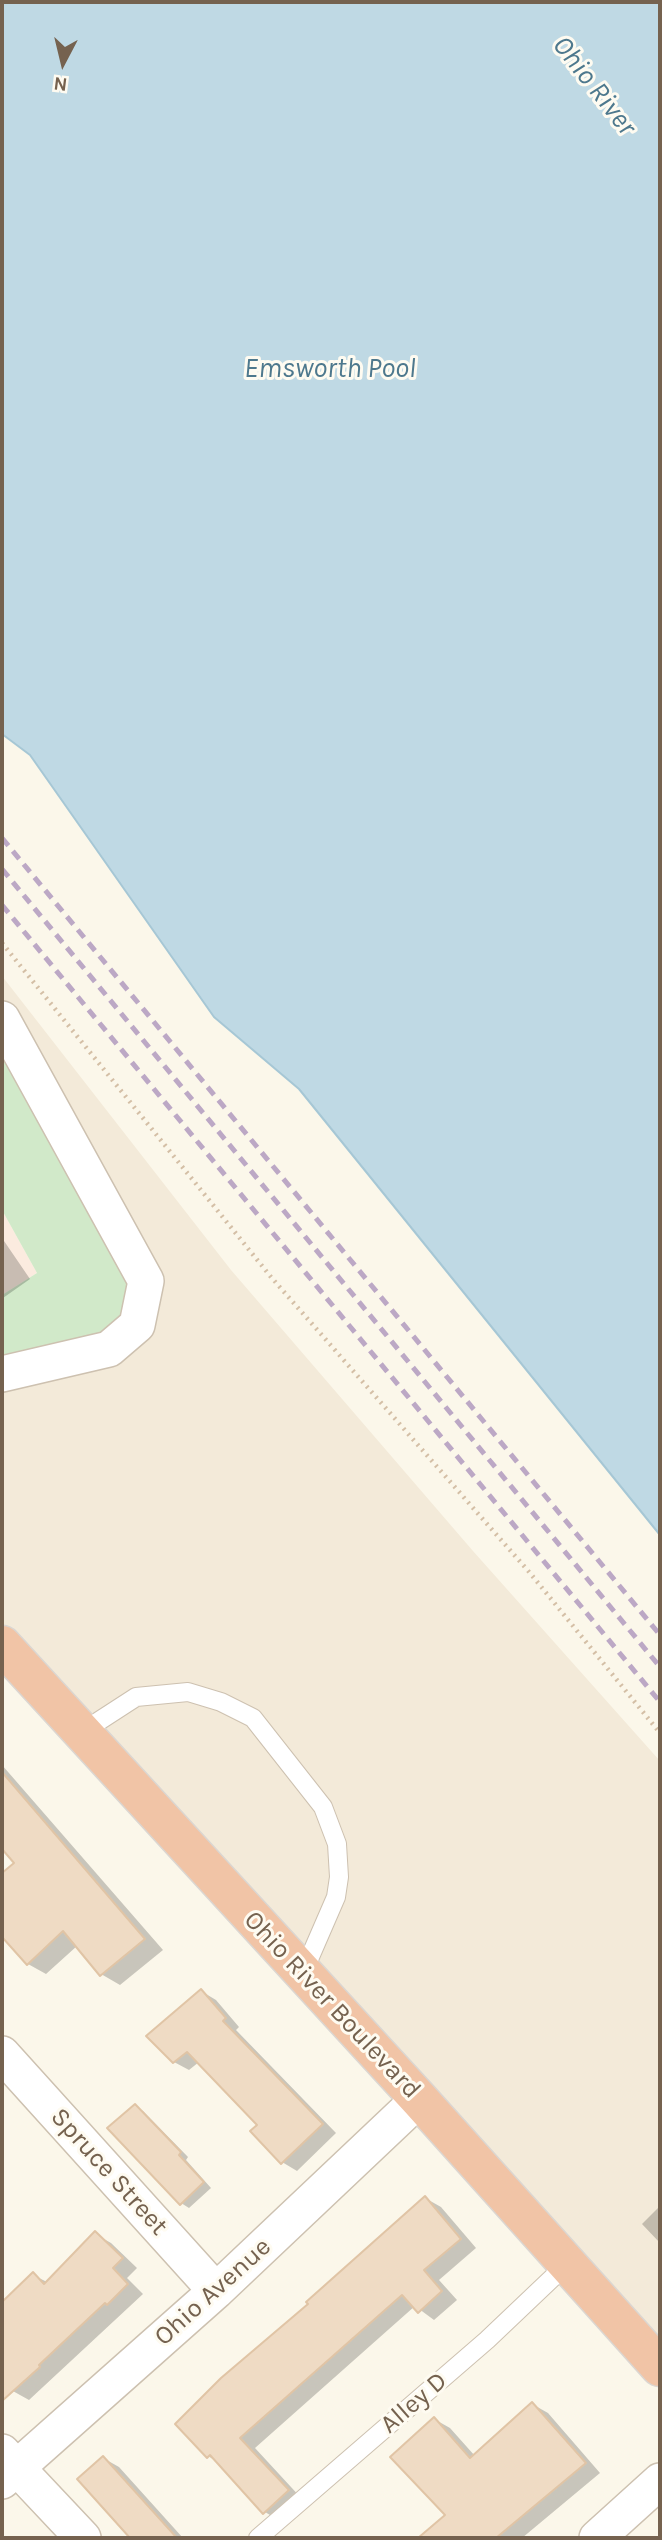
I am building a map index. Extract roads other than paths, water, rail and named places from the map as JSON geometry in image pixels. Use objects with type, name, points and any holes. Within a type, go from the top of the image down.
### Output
[{"type":"highway","name":"Ohio River Boulevard","points":[[2,1645],[419,2099],[660,2367]]},
{"type":"street","points":[[2,1019],[146,1281],[137,1325],[108,1349],[2,1374]]},
{"type":"street","name":"Spruce Street","points":[[2,2054],[216,2291]]},
{"type":"street","name":"Ohio Avenue","points":[[7,2467],[216,2291],[419,2099]]},
{"type":"street","points":[[7,2467],[83,2538]]},
{"type":"street","points":[[597,2538],[660,2481]]},
{"type":"lane","points":[[82,1732],[136,1697],[188,1692],[221,1702],[253,1718],[323,1807],[337,1844],[337,1897],[303,1973]]},
{"type":"lane","name":"Alley D","points":[[258,2538],[487,2340],[567,2264]]},
{"type":"water","name":"Emsworth Pool","points":[[2,2],[660,2],[660,1535],[299,1089],[214,1017],[30,755],[2,734]]},
{"type":"railway","points":[[2,838],[660,1635]]},
{"type":"railway","points":[[2,869],[660,1667]]},
{"type":"railway","points":[[2,905],[660,1702]]},
{"type":"water label","name":"Ohio River","points":[[594,86]]}]
